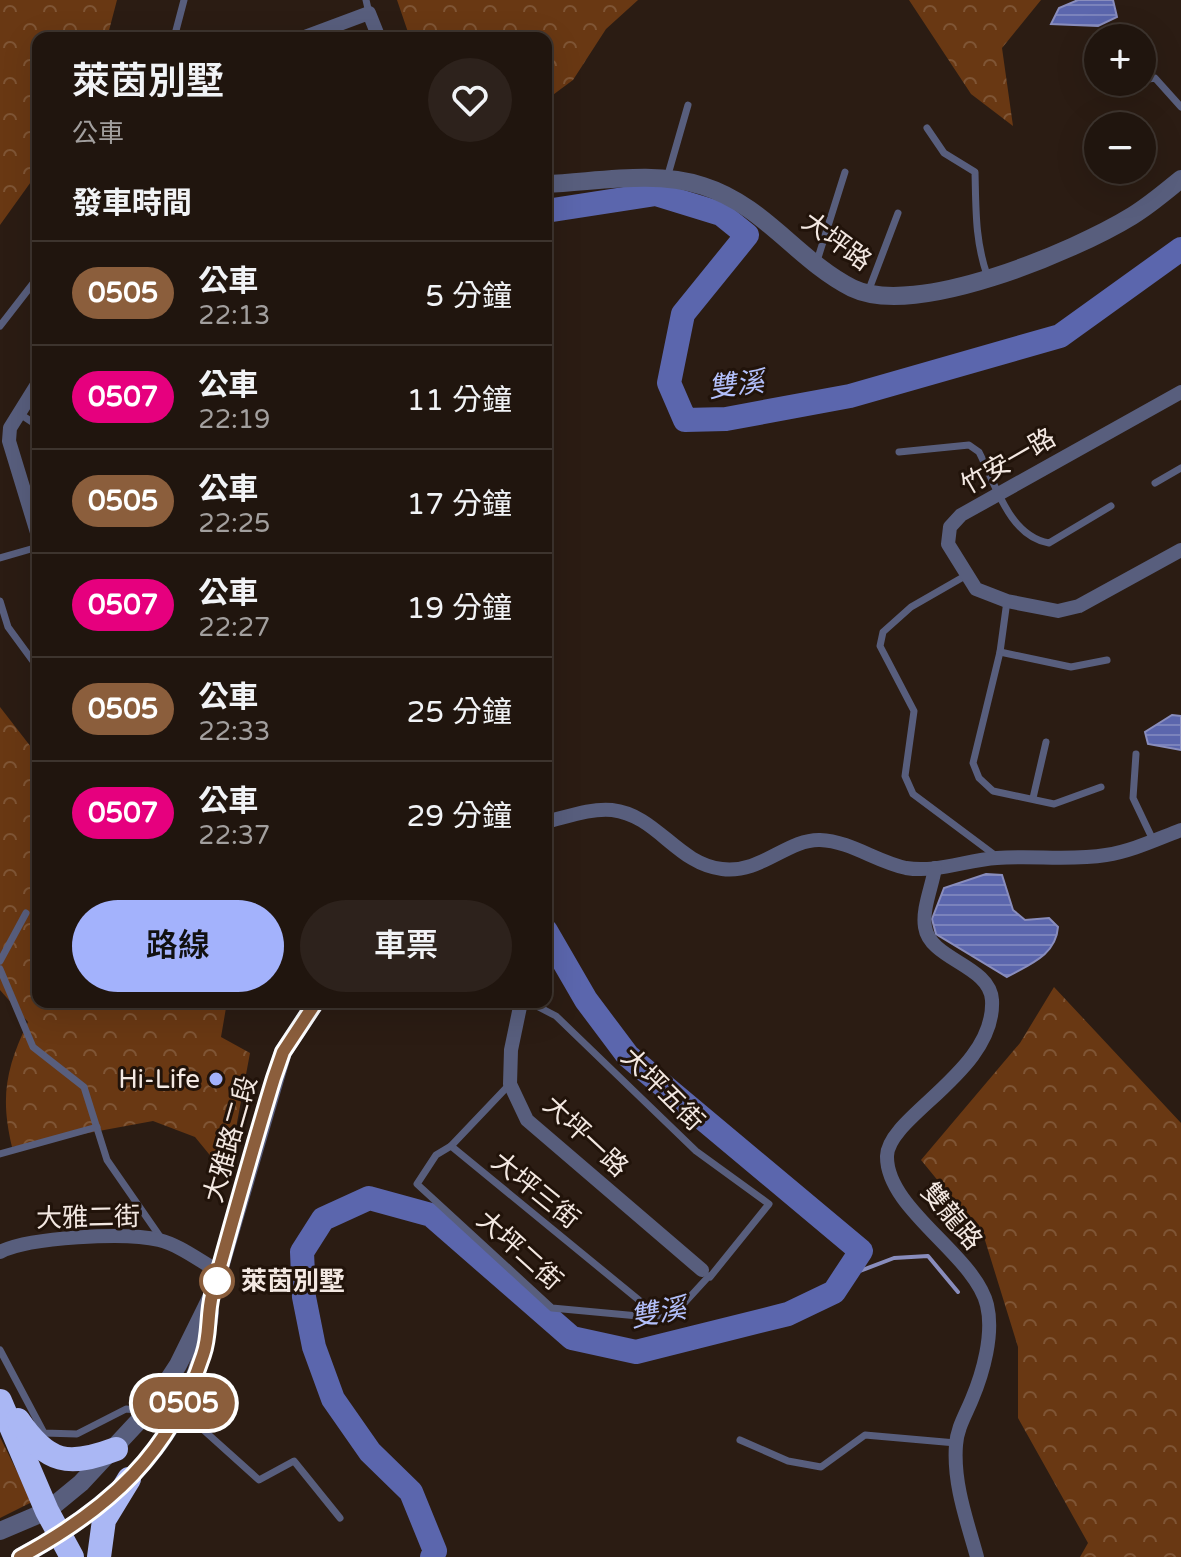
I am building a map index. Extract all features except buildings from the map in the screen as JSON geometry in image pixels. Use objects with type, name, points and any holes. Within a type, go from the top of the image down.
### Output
[{"type":"highway","points":[[0,1392],[20,1424],[45,1453],[84,1462],[116,1449]]},
{"type":"highway","points":[[0,1401],[47,1511],[72,1557]]},
{"type":"highway","points":[[99,1557],[104,1520],[129,1479]]},
{"type":"street","points":[[314,32],[368,6],[377,32]]},
{"type":"street","name":"大坪路","points":[[552,184],[667,178],[700,185],[736,199],[851,287],[867,294],[904,297],[988,278],[1073,247],[1109,229],[1181,179]]},
{"type":"street","points":[[32,392],[10,428],[9,441],[32,516]]},
{"type":"street","name":"竹安一路","points":[[965,576],[948,544],[950,527],[961,515],[1181,392]]},
{"type":"street","points":[[965,576],[976,589],[1007,601],[1058,611],[1079,606],[1181,550]]},
{"type":"street","points":[[552,821],[591,811],[626,813],[656,829],[690,858],[721,869],[757,865],[804,843],[819,840],[906,868],[935,868],[998,857],[1048,859],[1107,855],[1181,830]]},
{"type":"street","name":"雙龍路","points":[[935,868],[924,914],[925,932],[984,981],[992,996],[992,1012],[965,1069],[901,1130],[891,1143],[887,1157],[904,1198],[979,1287],[987,1305],[987,1347],[956,1443],[960,1494],[977,1557]]},
{"type":"street","name":"大雅路二段","points":[[0,1531],[47,1511],[116,1449],[148,1411],[178,1365],[211,1298],[220,1272],[283,1052],[312,1008]]},
{"type":"street","name":"大坪一路","points":[[520,1008],[511,1050],[510,1084],[527,1120],[706,1274]]},
{"type":"street","name":"大雅二街","points":[[0,1252],[18,1243],[134,1237],[162,1240],[220,1272]]},
{"type":"street","name":"大雅路二段","points":[[20,1557],[60,1535],[149,1460],[178,1418],[205,1352],[211,1298]]},
{"type":"lane","points":[[176,32],[184,0]]},
{"type":"lane","points":[[1156,79],[1181,107]]},
{"type":"lane","points":[[667,178],[688,105]]},
{"type":"lane","points":[[927,128],[944,153],[975,172],[974,216],[978,250],[988,278]]},
{"type":"lane","points":[[816,262],[845,172]]},
{"type":"lane","points":[[867,294],[898,213]]},
{"type":"lane","points":[[0,326],[32,285]]},
{"type":"lane","points":[[18,413],[32,422]]},
{"type":"lane","points":[[899,452],[969,445],[979,452],[1019,530],[1032,540],[1049,543],[1111,506]]},
{"type":"lane","points":[[1155,483],[1181,468]]},
{"type":"lane","points":[[0,558],[32,549]]},
{"type":"lane","points":[[965,576],[911,607],[883,632],[880,646],[914,711],[905,776],[913,794],[998,857]]},
{"type":"lane","points":[[0,601],[8,627],[32,660]]},
{"type":"lane","points":[[1007,601],[1000,652],[973,763],[979,778],[993,791],[1054,804],[1101,787]]},
{"type":"lane","points":[[1000,652],[1071,667],[1107,660]]},
{"type":"lane","points":[[1033,798],[1046,742]]},
{"type":"lane","points":[[1136,754],[1133,798],[1153,840]]},
{"type":"lane","points":[[0,961],[26,913]]},
{"type":"lane","points":[[0,969],[33,1047],[84,1087],[107,1160],[162,1240]]},
{"type":"lane","name":"大坪五街","points":[[541,1008],[556,1016],[696,1151],[769,1204],[706,1274]]},
{"type":"lane","points":[[451,1146],[510,1084]]},
{"type":"lane","points":[[0,1154],[97,1127]]},
{"type":"lane","name":"大坪三街","points":[[451,1146],[662,1319]]},
{"type":"lane","name":"大坪二街","points":[[451,1146],[436,1155],[417,1184],[552,1308],[662,1319]]},
{"type":"lane","points":[[662,1319],[677,1311],[706,1274]]},
{"type":"lane","points":[[0,1350],[44,1433],[77,1434],[126,1409],[178,1418],[199,1426],[259,1480],[294,1461],[340,1518]]},
{"type":"lane","points":[[740,1440],[788,1461],[821,1467],[865,1435],[956,1443]]},
{"type":"green space","points":[[0,0],[117,0],[109,32],[32,32],[32,180],[0,225]]},
{"type":"green space","points":[[397,0],[638,0],[606,29],[573,80],[552,96],[552,32],[408,32]]},
{"type":"green space","points":[[909,0],[1041,0],[1002,48],[1013,126],[971,94]]},
{"type":"green space","points":[[0,707],[32,748],[32,1008],[226,1008],[221,1037],[250,1053],[227,1176],[195,1137],[153,1121],[12,1147],[6,1113],[7,1083],[28,1022],[0,990]]},
{"type":"green space","points":[[1054,987],[1181,1123],[1181,1557],[1080,1557],[1088,1543],[1018,1418],[1018,1347],[984,1237],[921,1160],[1020,1043]]},
{"type":"green space","points":[[0,1437],[32,1502],[0,1518]]},
{"type":"water","points":[[1078,0],[1113,0],[1117,17],[1102,24],[1051,24],[1059,8]]},
{"type":"water","points":[[1172,715],[1181,716],[1181,750],[1148,744],[1145,732]]},
{"type":"water","points":[[986,874],[1002,875],[1013,910],[1025,920],[1049,918],[1058,927],[1047,952],[1007,977],[936,934],[932,919],[944,888]]},
{"type":"waterway","name":"雙溪","points":[[552,210],[656,194],[721,214],[747,235],[683,314],[669,383],[685,420],[726,419],[850,396],[1060,336],[1181,249]]},
{"type":"waterway","name":"雙溪","points":[[432,1557],[435,1551],[411,1492],[370,1452],[333,1399],[314,1347],[304,1297],[302,1252],[323,1219],[369,1198],[431,1215],[572,1338],[636,1352],[788,1314],[834,1292],[861,1251],[628,1056],[586,1000],[552,941]]},
{"type":"waterway","points":[[844,1277],[894,1258],[928,1256],[958,1292]]},
{"type":"bus line","name":"0505","points":[[20,1557],[60,1535],[129,1479],[149,1460],[178,1418],[205,1352],[211,1298],[274,1078],[283,1052],[312,1008]]},
{"type":"place","name":"Hi-Life","points":[[216,1079]]},
{"type":"place","name":"萊茵別墅","points":[[217,1281]]}]
